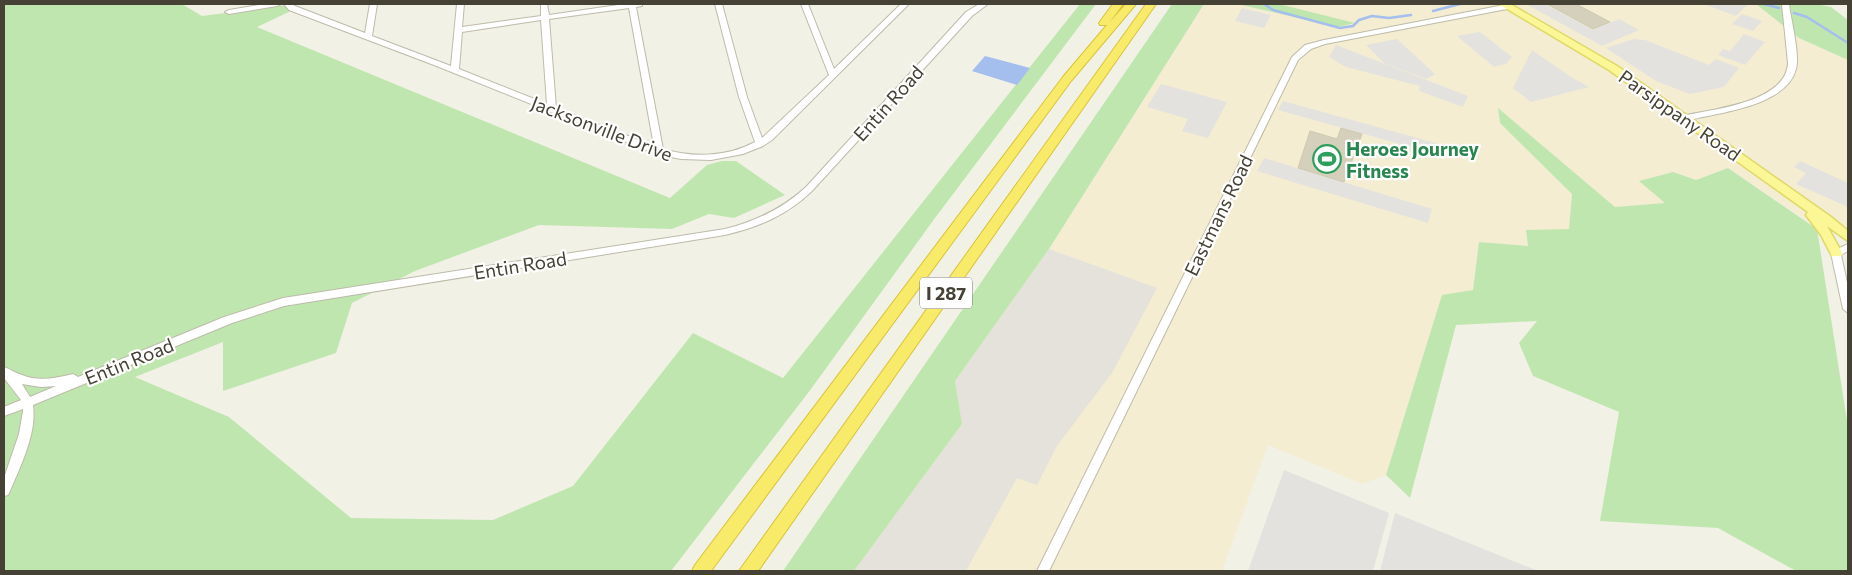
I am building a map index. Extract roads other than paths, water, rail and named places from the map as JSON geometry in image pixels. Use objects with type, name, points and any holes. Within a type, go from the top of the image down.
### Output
[{"type":"highway","points":[[1097,31],[1097,20],[1108,4]]},
{"type":"highway","name":"I 287","points":[[701,571],[1067,79],[1073,61],[1118,4]]},
{"type":"highway","points":[[1067,79],[1131,4]]},
{"type":"highway","name":"I 287","points":[[748,571],[1151,4]]},
{"type":"main road","name":"Parsippany Road","points":[[1507,5],[1613,68],[1789,192],[1848,238]]},
{"type":"main road","points":[[1789,192],[1821,225],[1832,242],[1836,253]]},
{"type":"street","points":[[229,12],[277,4]]},
{"type":"street","name":"Jacksonville Drive","points":[[288,4],[292,8],[455,70],[659,152],[683,158],[706,159],[731,155],[760,144],[776,132],[905,4]]},
{"type":"street","points":[[368,37],[374,4]]},
{"type":"street","points":[[455,70],[460,4]]},
{"type":"street","points":[[544,4],[552,109]]},
{"type":"street","points":[[458,30],[635,4],[659,152]]},
{"type":"street","points":[[718,4],[741,89],[760,144]]},
{"type":"street","points":[[804,4],[833,76]]},
{"type":"street","points":[[891,4],[896,13]]},
{"type":"street","name":"Entin Road","points":[[969,14],[974,4]]},
{"type":"street","name":"Entin Road","points":[[4,412],[228,320],[283,302],[725,232],[765,221],[786,209],[809,189],[969,14],[984,4]]},
{"type":"street","points":[[1685,118],[1760,99],[1774,92],[1788,79],[1792,62],[1786,4]]},
{"type":"street","name":"Eastmans Road","points":[[1044,571],[1295,59],[1308,47],[1324,42],[1507,5]]},
{"type":"street","points":[[1848,247],[1836,253],[1848,308]]},
{"type":"street","points":[[1840,266],[1848,260]]},
{"type":"street","points":[[5,372],[30,383],[54,383],[106,370]]},
{"type":"street","points":[[4,491],[26,431],[28,403],[5,372]]},
{"type":"water","points":[[985,56],[1030,68],[1017,85],[972,71]]},
{"type":"waterway","points":[[1264,4],[1273,10],[1340,28],[1353,26],[1359,20],[1372,16],[1389,18],[1411,15]]},
{"type":"waterway","points":[[1433,11],[1460,4]]},
{"type":"waterway","points":[[1764,4],[1779,8]]},
{"type":"waterway","points":[[1794,13],[1807,17],[1848,43]]},
{"type":"place","name":"Heroes Journey Fitness","points":[[1327,159]]}]
